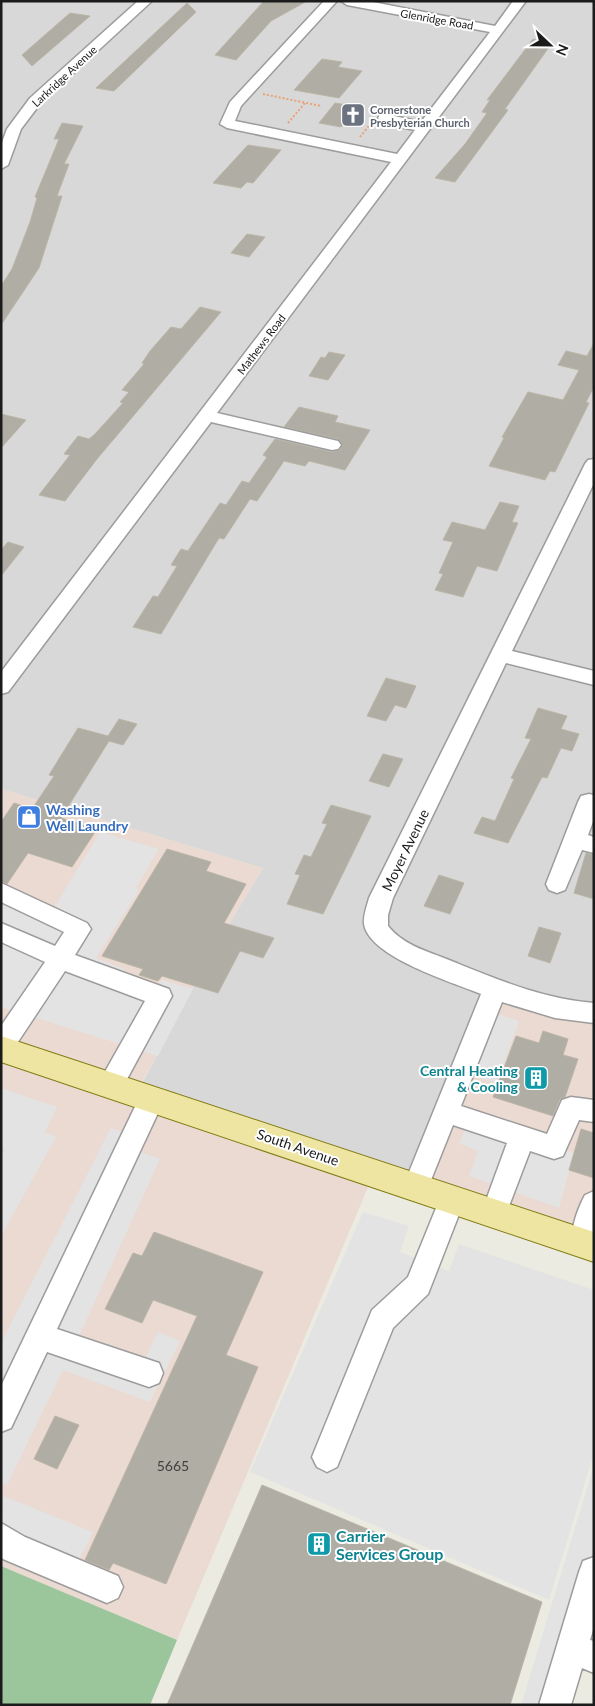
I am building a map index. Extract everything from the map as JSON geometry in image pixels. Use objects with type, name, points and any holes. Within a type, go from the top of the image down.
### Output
[{"type":"main road","name":"South Avenue","points":[[1,1048],[589,1245]]},
{"type":"street","name":"Larkridge Avenue","points":[[1,165],[14,129],[35,102],[146,1]]},
{"type":"street","points":[[330,1],[235,105],[227,124],[400,159]]},
{"type":"street","name":"Glenridge Road","points":[[347,1],[498,30]]},
{"type":"street","name":"Mathews Road","points":[[1,687],[520,1]]},
{"type":"street","points":[[379,119],[425,127]]},
{"type":"street","points":[[206,416],[332,444]]},
{"type":"street","name":"Moyer Avenue","points":[[594,464],[381,898],[376,915],[377,930],[388,941],[405,952],[494,990],[578,1012],[594,1013]]},
{"type":"street","points":[[501,654],[594,678]]},
{"type":"street","points":[[557,884],[584,842],[589,802]]},
{"type":"street","points":[[1,892],[79,929],[1,1048]]},
{"type":"street","points":[[1,932],[60,959],[160,996],[111,1084]]},
{"type":"street","points":[[416,1187],[494,990]]},
{"type":"street","points":[[1,1418],[152,1098]]},
{"type":"street","points":[[446,1112],[554,1148],[571,1108],[594,1111]]},
{"type":"street","points":[[494,1214],[522,1137]]},
{"type":"street","points":[[327,1456],[382,1319],[418,1285],[452,1199]]},
{"type":"street","points":[[589,1245],[594,1203]]},
{"type":"street","points":[[39,1336],[149,1373]]},
{"type":"street","points":[[1,1538],[14,1548],[107,1587]]},
{"type":"street","points":[[555,1705],[583,1653],[594,1572]]},
{"type":"path","points":[[253,85],[266,95],[321,106]]},
{"type":"path","points":[[283,136],[282,129],[305,103]]},
{"type":"path","points":[[350,149],[379,119]]},
{"type":"shaded area","points":[[1,1],[594,1],[594,1013],[416,1187],[137,1093],[209,957],[263,868],[1,789]]},
{"type":"shaded area","points":[[1,789],[263,868],[209,957],[137,1092],[374,1173],[177,1640],[1,1566]]},
{"type":"shaded area","points":[[100,832],[159,849],[136,888],[139,890],[96,958],[124,969],[129,980],[156,989],[162,980],[193,989],[158,1056],[1,1007],[1,903],[44,924]]},
{"type":"shaded area","points":[[494,990],[594,1013],[594,1247],[416,1187]]},
{"type":"shaded area","points":[[486,1010],[519,1021],[497,1083],[461,1072]]},
{"type":"shaded area","points":[[1,1088],[57,1107],[45,1132],[56,1137],[1,1236],[1,1155],[5,1149],[1,1147]]},
{"type":"shaded area","points":[[470,1120],[574,1153],[559,1208],[469,1176],[478,1151],[459,1143]]},
{"type":"shaded area","points":[[111,1128],[133,1136],[128,1148],[160,1159],[74,1347],[140,1369],[158,1332],[180,1341],[150,1402],[63,1370],[7,1485],[1,1482],[1,1343]]},
{"type":"shaded area","points":[[363,1212],[409,1226],[400,1252],[449,1271],[459,1244],[594,1290],[594,1453],[549,1600],[250,1472]]},
{"type":"shaded area","points":[[594,1465],[594,1657],[572,1648],[556,1705],[521,1705]]},
{"type":"shaded area","points":[[3,1496],[93,1532],[73,1572],[1,1538]]},
{"type":"green space","points":[[1,1566],[177,1640],[150,1705],[1,1705]]},
{"type":"building","points":[[264,1],[307,1],[271,21],[236,60],[215,55]]},
{"type":"building","points":[[187,3],[196,12],[114,91],[96,88]]},
{"type":"building","points":[[70,13],[90,16],[32,66],[22,55]]},
{"type":"building","points":[[533,39],[552,43],[505,109],[508,110],[455,182],[435,178],[465,144],[487,113],[482,112],[490,100],[487,100]]},
{"type":"building","points":[[322,59],[342,62],[338,67],[362,71],[339,98],[294,90]]},
{"type":"building","points":[[335,103],[359,107],[341,127],[319,123]]},
{"type":"building","points":[[62,123],[83,126],[64,164],[69,164],[57,196],[62,196],[39,268],[1,325],[1,286],[12,269],[30,222],[37,198],[35,197],[59,139],[54,139]]},
{"type":"building","points":[[248,145],[281,150],[253,183],[247,182],[241,188],[213,183]]},
{"type":"building","points":[[247,234],[265,237],[249,257],[231,253]]},
{"type":"building","points":[[200,307],[221,312],[97,459],[65,501],[39,495],[70,455],[64,454],[78,436],[89,439],[123,403],[120,402],[129,392],[122,390],[144,364],[142,363],[150,351],[171,327],[181,329]]},
{"type":"building","points":[[594,343],[594,387],[586,402],[589,403],[555,472],[550,471],[545,480],[489,466],[504,438],[502,437],[528,392],[563,400],[579,370],[558,365],[566,351],[587,356]]},
{"type":"building","points":[[329,352],[345,355],[328,380],[309,376],[321,357],[325,358]]},
{"type":"building","points":[[299,407],[338,416],[335,422],[370,430],[345,470],[309,461],[305,466],[284,461],[257,501],[250,499],[224,539],[219,538],[161,634],[133,627],[153,596],[158,597],[177,566],[171,565],[181,549],[188,551],[220,503],[226,505],[242,481],[249,483],[267,457],[263,455],[275,439],[332,452],[340,450],[343,445],[338,439],[284,427]]},
{"type":"building","points":[[1,414],[26,420],[1,448]]},
{"type":"building","points":[[500,502],[519,506],[512,522],[518,523],[497,571],[477,566],[463,597],[435,590],[443,574],[439,573],[453,542],[443,540],[452,522],[485,530]]},
{"type":"building","points":[[8,542],[24,547],[1,576],[1,550]]},
{"type":"building","points":[[386,678],[416,686],[406,708],[395,705],[386,721],[367,716]]},
{"type":"building","points":[[538,708],[567,716],[561,729],[579,734],[572,751],[561,748],[547,778],[542,777],[508,843],[474,833],[482,817],[495,821],[514,779],[511,778],[531,739],[525,738]]},
{"type":"building","points":[[119,719],[137,724],[123,745],[109,741],[61,818],[97,829],[72,867],[28,853],[7,884],[1,881],[1,822],[14,803],[32,809],[54,776],[49,775],[78,728],[108,736]]},
{"type":"building","points":[[383,754],[403,759],[389,787],[369,781]]},
{"type":"building","points":[[331,805],[371,816],[323,914],[287,904],[300,875],[295,874],[304,855],[311,857],[327,824],[322,823]]},
{"type":"building","points":[[167,849],[211,862],[206,871],[246,884],[224,923],[274,938],[263,958],[240,951],[218,993],[162,976],[158,981],[139,975],[143,969],[102,956]]},
{"type":"building","points":[[586,853],[594,855],[594,899],[574,893]]},
{"type":"building","points":[[439,875],[464,883],[450,914],[424,906]]},
{"type":"building","points":[[539,927],[561,933],[550,963],[528,956]]},
{"type":"building","name":"Central Heating & Cooling","points":[[543,1031],[568,1039],[563,1055],[578,1059],[565,1097],[560,1099],[553,1116],[493,1097],[516,1036],[539,1043]]},
{"type":"building","points":[[581,1129],[594,1133],[594,1178],[569,1170]]},
{"type":"building","points":[[154,1232],[263,1272],[226,1355],[258,1367],[166,1584],[113,1563],[109,1570],[85,1560],[197,1316],[153,1300],[142,1323],[105,1309],[133,1253],[142,1256]]},
{"type":"building","points":[[55,1416],[79,1425],[57,1469],[34,1459]]},
{"type":"building","name":"Carrier Services Group","points":[[262,1485],[542,1602],[510,1705],[167,1705]]},
{"type":"place","name":"Cornerstone Presbyterian Church","points":[[353,115]]},
{"type":"place","name":"Washing Well Laundry","points":[[29,817]]},
{"type":"place","name":"Central Heating & Cooling","points":[[536,1078]]},
{"type":"place","name":"Carrier Services Group","points":[[319,1544]]}]
